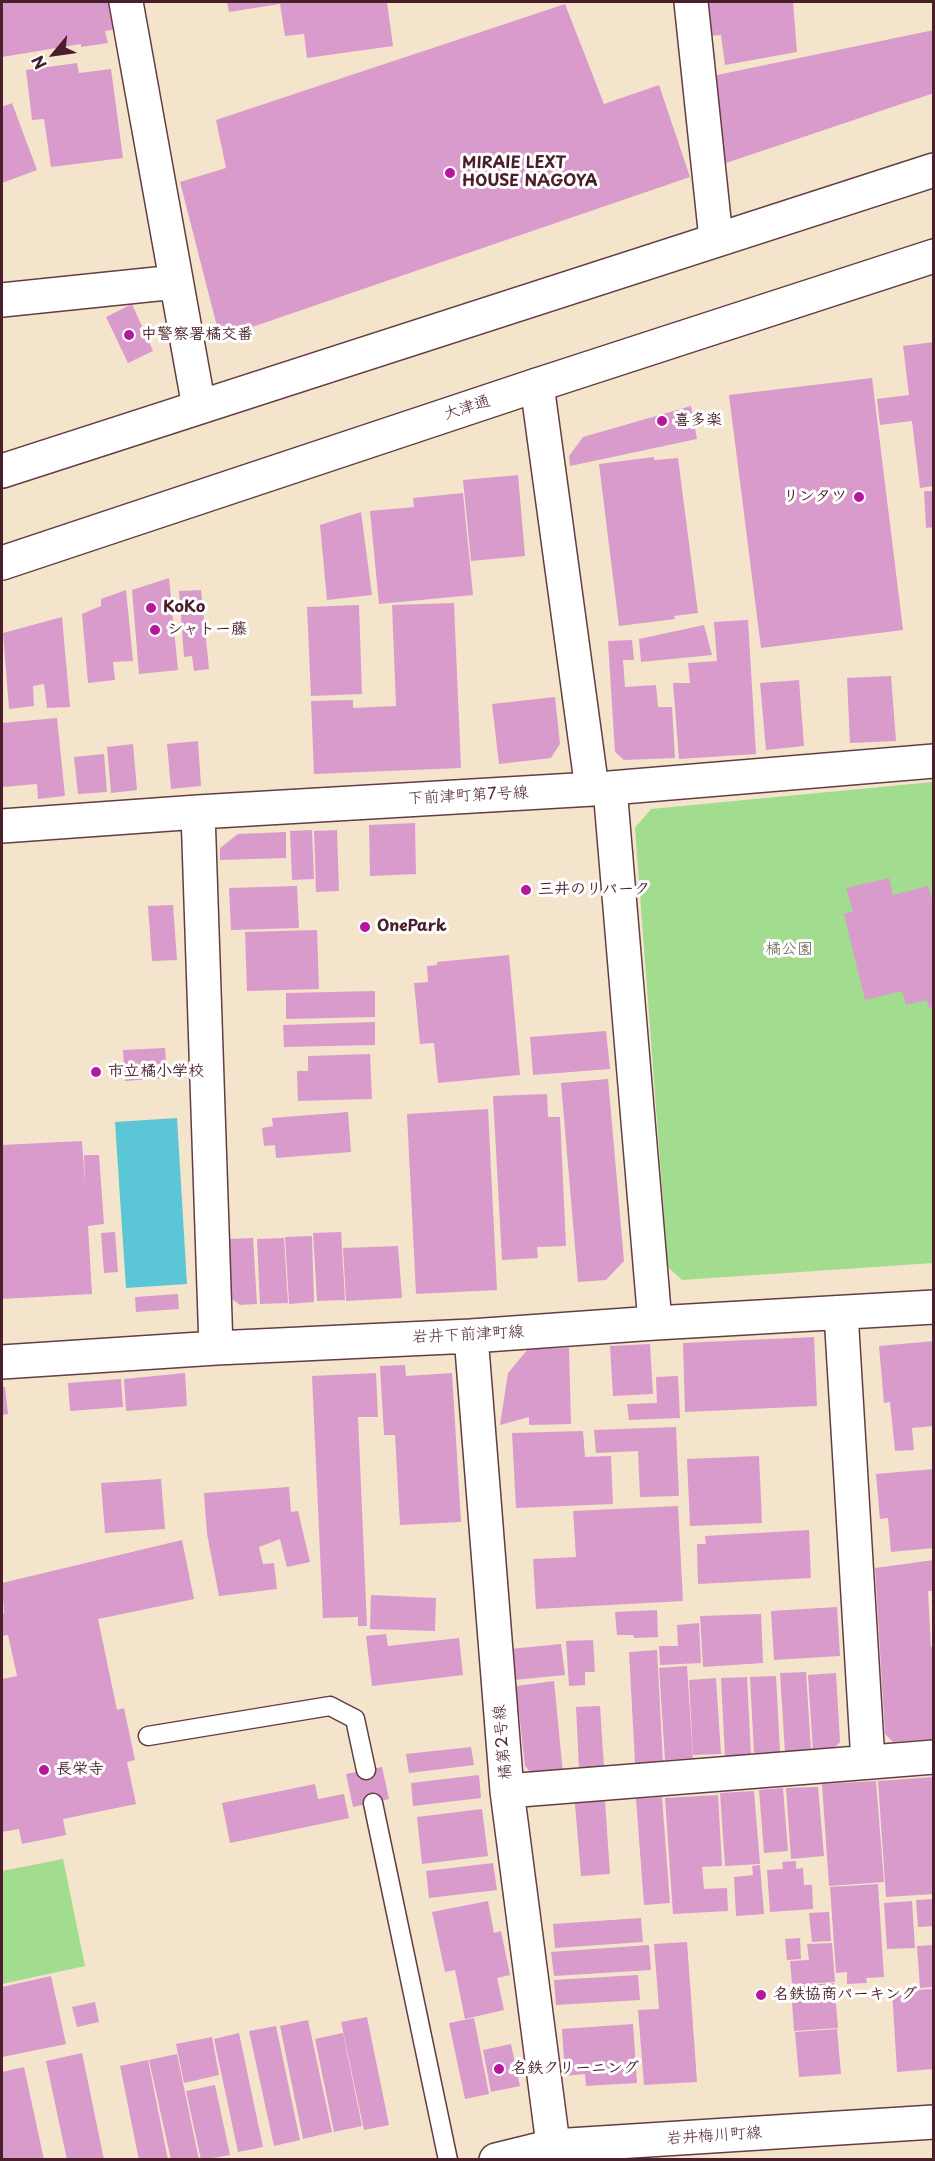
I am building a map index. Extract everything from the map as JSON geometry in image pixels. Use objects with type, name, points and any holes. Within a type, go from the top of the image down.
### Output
[{"type":"street","points":[[126,2],[199,407]]},
{"type":"street","points":[[691,2],[716,239]]},
{"type":"street","points":[[2,471],[933,170]]},
{"type":"street","name":"大津通","points":[[2,563],[933,256]]},
{"type":"street","points":[[2,300],[176,282]]},
{"type":"street","points":[[537,385],[601,789],[655,1323]]},
{"type":"street","name":"下前津町第7号線","points":[[2,826],[198,812],[601,789],[933,761]]},
{"type":"street","points":[[198,812],[216,1348]]},
{"type":"street","name":"岩井下前津町線","points":[[2,1362],[933,1307]]},
{"type":"street","points":[[841,1313],[868,1762]]},
{"type":"street","name":"橘第2号線","points":[[471,1336],[507,1791],[554,2153]]},
{"type":"street","points":[[507,1791],[933,1757]]},
{"type":"street","name":"岩井梅川町線","points":[[496,2160],[554,2153],[933,2122]]},
{"type":"lane","points":[[148,1736],[330,1706],[355,1719],[366,1770]]},
{"type":"lane","points":[[373,1803],[448,2160]]},
{"type":"green space","name":"橘公園","points":[[933,782],[933,1263],[682,1280],[668,1267],[635,828],[651,809]]},
{"type":"green space","points":[[63,1859],[85,1966],[2,1984],[2,1871]]},
{"type":"water","points":[[177,1118],[187,1284],[126,1288],[115,1122]]},
{"type":"building","points":[[2,2],[112,2],[117,29],[105,31],[108,43],[81,47],[81,44],[2,57]]},
{"type":"building","points":[[227,2],[387,2],[393,46],[307,58],[304,34],[285,36],[280,4],[229,12]]},
{"type":"building","points":[[706,2],[793,2],[797,52],[725,65],[721,35],[710,36]]},
{"type":"building","name":"MIRAIE LEXT HOUSE NAGOYA","points":[[565,4],[604,104],[659,85],[690,177],[220,338],[180,182],[226,168],[216,120]]},
{"type":"building","points":[[934,30],[934,93],[720,165],[712,76]]},
{"type":"building","points":[[77,63],[79,73],[111,69],[123,158],[51,167],[44,119],[32,120],[26,70]]},
{"type":"building","points":[[12,103],[37,170],[2,183],[2,107]]},
{"type":"building","points":[[132,304],[153,351],[128,363],[106,317]]},
{"type":"building","points":[[934,342],[934,486],[920,488],[912,421],[880,425],[877,399],[909,395],[903,346]]},
{"type":"building","points":[[872,378],[903,630],[761,648],[729,395]]},
{"type":"building","points":[[691,406],[697,439],[570,466],[569,456],[583,437]]},
{"type":"building","points":[[654,457],[654,460],[678,458],[698,613],[674,616],[675,619],[619,626],[599,464]]},
{"type":"building","points":[[518,475],[525,556],[471,561],[463,480]]},
{"type":"building","points":[[924,491],[934,491],[934,527],[926,528]]},
{"type":"building","points":[[463,493],[473,595],[379,604],[370,511],[414,507],[413,498]]},
{"type":"building","points":[[361,512],[372,595],[327,600],[320,525]]},
{"type":"building","name":"シャトー藤","points":[[169,578],[178,670],[139,674],[132,590]]},
{"type":"building","points":[[126,590],[133,661],[113,662],[115,680],[88,683],[82,614],[101,606],[101,599]]},
{"type":"building","points":[[201,590],[209,669],[194,671],[192,656],[184,657],[179,591]]},
{"type":"building","points":[[454,603],[461,768],[314,774],[311,701],[353,700],[353,708],[396,706],[392,605]]},
{"type":"building","points":[[359,605],[362,694],[311,696],[307,607]]},
{"type":"building","points":[[62,617],[70,707],[47,708],[44,684],[33,686],[34,706],[9,709],[3,633]]},
{"type":"building","points":[[748,620],[756,754],[679,759],[673,683],[690,683],[688,663],[717,661],[714,622]]},
{"type":"building","points":[[704,625],[712,655],[641,662],[639,639]]},
{"type":"building","points":[[632,640],[634,660],[623,660],[625,687],[656,685],[658,707],[672,707],[675,758],[624,760],[615,752],[608,641]]},
{"type":"building","points":[[891,676],[896,741],[850,743],[847,678]]},
{"type":"building","points":[[799,680],[804,746],[766,750],[760,683]]},
{"type":"building","points":[[555,697],[560,744],[551,758],[499,764],[492,704]]},
{"type":"building","points":[[57,718],[65,796],[38,799],[37,784],[3,787],[2,723]]},
{"type":"building","points":[[198,741],[201,786],[171,789],[167,744]]},
{"type":"building","points":[[133,744],[137,790],[111,793],[107,747]]},
{"type":"building","points":[[104,754],[107,792],[78,794],[74,757]]},
{"type":"building","points":[[415,823],[416,874],[370,876],[369,825]]},
{"type":"building","points":[[312,830],[314,879],[292,880],[290,831]]},
{"type":"building","points":[[337,830],[339,891],[316,892],[314,831]]},
{"type":"building","points":[[286,832],[286,858],[220,860],[220,848],[238,834]]},
{"type":"building","points":[[889,878],[893,895],[928,886],[934,907],[934,1006],[929,1008],[927,1000],[906,1005],[902,991],[865,1000],[844,914],[853,911],[846,888]]},
{"type":"building","points":[[297,886],[299,928],[231,930],[229,888]]},
{"type":"building","points":[[173,905],[177,960],[152,961],[148,906]]},
{"type":"building","points":[[317,930],[319,989],[247,991],[245,932]]},
{"type":"building","points":[[509,955],[520,1075],[438,1083],[434,1043],[420,1044],[414,983],[428,982],[427,966],[437,965],[437,962]]},
{"type":"building","points":[[375,991],[375,1017],[286,1019],[286,993]]},
{"type":"building","points":[[375,1022],[375,1045],[284,1047],[283,1025]]},
{"type":"building","points":[[606,1031],[610,1069],[533,1075],[530,1037]]},
{"type":"building","points":[[165,1048],[167,1078],[125,1081],[123,1050]]},
{"type":"building","points":[[370,1054],[372,1099],[298,1101],[297,1071],[308,1071],[308,1056]]},
{"type":"building","points":[[608,1079],[624,1261],[606,1280],[578,1282],[561,1083]]},
{"type":"building","points":[[547,1094],[548,1117],[560,1117],[566,1246],[537,1247],[538,1258],[502,1260],[493,1096]]},
{"type":"building","points":[[488,1109],[497,1290],[416,1294],[407,1114]]},
{"type":"building","points":[[348,1112],[351,1152],[276,1158],[275,1145],[264,1146],[262,1128],[273,1126],[272,1118]]},
{"type":"building","points":[[82,1141],[85,1185],[84,1155],[99,1155],[104,1224],[88,1226],[92,1294],[2,1299],[2,1145]]},
{"type":"building","points":[[115,1232],[118,1272],[104,1273],[101,1233]]},
{"type":"building","points":[[341,1232],[345,1300],[317,1301],[313,1233]]},
{"type":"building","points":[[312,1236],[314,1302],[289,1304],[285,1237]]},
{"type":"building","points":[[253,1238],[257,1304],[240,1305],[232,1299],[229,1239]]},
{"type":"building","points":[[284,1238],[288,1303],[260,1304],[257,1239]]},
{"type":"building","points":[[398,1246],[402,1298],[346,1301],[343,1248]]},
{"type":"building","points":[[178,1294],[179,1309],[136,1312],[135,1297]]},
{"type":"building","points":[[814,1337],[817,1406],[685,1412],[683,1343]]},
{"type":"building","points":[[934,1341],[934,1426],[912,1428],[914,1450],[895,1451],[890,1402],[884,1403],[879,1346]]},
{"type":"building","points":[[650,1344],[653,1394],[613,1396],[610,1346]]},
{"type":"building","points":[[569,1348],[571,1424],[529,1425],[529,1417],[500,1425],[508,1373],[528,1349]]},
{"type":"building","points":[[405,1365],[406,1376],[452,1373],[461,1522],[400,1525],[395,1435],[384,1435],[380,1366]]},
{"type":"building","points":[[185,1373],[187,1406],[126,1411],[124,1379]]},
{"type":"building","points":[[376,1373],[378,1417],[358,1417],[367,1626],[358,1626],[358,1617],[323,1618],[312,1376]]},
{"type":"building","points":[[678,1376],[680,1418],[629,1420],[627,1404],[657,1403],[656,1377]]},
{"type":"building","points":[[121,1379],[123,1407],[70,1411],[68,1383]]},
{"type":"building","points":[[2,1387],[5,1387],[8,1414],[2,1415]]},
{"type":"building","points":[[676,1427],[679,1496],[640,1497],[638,1451],[596,1453],[594,1430]]},
{"type":"building","points":[[583,1431],[585,1457],[611,1456],[613,1504],[516,1508],[512,1433]]},
{"type":"building","points":[[759,1456],[762,1523],[690,1526],[687,1459]]},
{"type":"building","points":[[934,1469],[934,1548],[891,1552],[888,1518],[880,1519],[876,1474]]},
{"type":"building","points":[[161,1479],[165,1529],[105,1533],[101,1483]]},
{"type":"building","points":[[289,1487],[291,1512],[298,1511],[310,1562],[287,1567],[280,1539],[259,1547],[263,1564],[274,1563],[277,1589],[219,1596],[207,1534],[204,1493]]},
{"type":"building","points":[[678,1506],[683,1601],[536,1609],[533,1559],[576,1557],[573,1511]]},
{"type":"building","points":[[809,1530],[811,1578],[698,1584],[697,1544],[706,1544],[705,1536]]},
{"type":"building","points":[[182,1540],[194,1599],[98,1619],[117,1710],[124,1708],[135,1760],[127,1762],[136,1804],[63,1819],[66,1835],[22,1844],[19,1829],[2,1832],[2,1679],[17,1676],[8,1635],[2,1636],[2,1613],[4,1613],[2,1583]]},
{"type":"building","points":[[934,1560],[934,1591],[928,1591],[931,1647],[934,1647],[934,1739],[893,1742],[885,1734],[875,1568]]},
{"type":"building","points":[[371,1595],[436,1598],[435,1631],[370,1629]]},
{"type":"building","points":[[837,1607],[840,1656],[774,1660],[771,1611]]},
{"type":"building","points":[[657,1610],[658,1637],[634,1638],[633,1635],[617,1635],[615,1612]]},
{"type":"building","points":[[761,1614],[763,1663],[703,1667],[700,1616]]},
{"type":"building","points":[[699,1623],[701,1663],[660,1665],[659,1646],[678,1646],[677,1625]]},
{"type":"building","points":[[386,1634],[388,1646],[459,1638],[463,1675],[372,1686],[366,1636]]},
{"type":"building","points":[[593,1640],[595,1672],[585,1672],[585,1685],[569,1686],[566,1641]]},
{"type":"building","points":[[561,1644],[565,1675],[514,1680],[510,1649]]},
{"type":"building","points":[[657,1650],[663,1762],[635,1763],[629,1652]]},
{"type":"building","points":[[687,1666],[693,1758],[665,1760],[659,1668]]},
{"type":"building","points":[[806,1672],[811,1750],[785,1752],[780,1673]]},
{"type":"building","points":[[836,1673],[840,1742],[832,1750],[813,1751],[808,1675]]},
{"type":"building","points":[[776,1676],[780,1752],[754,1753],[750,1677]]},
{"type":"building","points":[[747,1677],[751,1755],[725,1757],[721,1678]]},
{"type":"building","points":[[716,1678],[721,1754],[693,1755],[689,1680]]},
{"type":"building","points":[[554,1681],[563,1774],[535,1777],[525,1766],[516,1686]]},
{"type":"building","points":[[600,1706],[604,1767],[579,1768],[576,1707]]},
{"type":"building","points":[[471,1747],[474,1765],[409,1773],[406,1754]]},
{"type":"building","points":[[382,1767],[389,1799],[353,1807],[346,1774]]},
{"type":"building","points":[[479,1775],[481,1798],[413,1806],[411,1783]]},
{"type":"building","points":[[934,1777],[934,1894],[886,1897],[878,1781]]},
{"type":"building","points":[[876,1781],[884,1882],[829,1886],[822,1784]]},
{"type":"building","points":[[315,1784],[318,1799],[344,1794],[349,1818],[230,1843],[222,1803]]},
{"type":"building","points":[[818,1787],[824,1856],[791,1859],[786,1788]]},
{"type":"building","points":[[783,1788],[788,1851],[764,1853],[759,1790]]},
{"type":"building","points":[[754,1791],[760,1864],[725,1866],[720,1793]]},
{"type":"building","points":[[718,1795],[722,1866],[702,1867],[704,1889],[727,1888],[728,1911],[673,1914],[665,1798]]},
{"type":"building","points":[[662,1797],[670,1903],[644,1905],[636,1799]]},
{"type":"building","points":[[605,1801],[610,1874],[581,1876],[575,1803]]},
{"type":"building","points":[[482,1809],[488,1856],[422,1864],[417,1817]]},
{"type":"building","points":[[796,1861],[796,1869],[803,1868],[804,1885],[812,1885],[813,1909],[770,1912],[767,1870],[783,1869],[782,1862]]},
{"type":"building","points":[[493,1863],[497,1890],[429,1898],[426,1871]]},
{"type":"building","points":[[760,1865],[764,1914],[736,1916],[734,1877],[753,1875],[752,1866]]},
{"type":"building","points":[[878,1884],[884,1977],[866,1978],[867,1983],[847,1984],[847,1972],[836,1973],[830,1887]]},
{"type":"building","points":[[934,1899],[934,1926],[918,1927],[916,1900]]},
{"type":"building","points":[[488,1901],[494,1933],[501,1931],[510,1975],[497,1978],[504,2010],[465,2019],[455,1970],[445,1972],[432,1912]]},
{"type":"building","points":[[912,1901],[915,1948],[887,1949],[884,1903]]},
{"type":"building","points":[[829,1912],[831,1941],[812,1942],[809,1913]]},
{"type":"building","points":[[641,1918],[643,1942],[555,1948],[553,1924]]},
{"type":"building","points":[[800,1938],[801,1959],[787,1960],[785,1939]]},
{"type":"building","points":[[687,1942],[697,2082],[644,2085],[638,2010],[659,2009],[654,1944]]},
{"type":"building","points":[[832,1943],[835,1982],[792,1985],[790,1961],[809,1960],[807,1944]]},
{"type":"building","points":[[649,1945],[651,1970],[554,1976],[551,1952]]},
{"type":"building","points":[[934,1945],[934,1987],[920,1988],[917,1946]]},
{"type":"building","points":[[638,1975],[640,2000],[556,2005],[554,1980]]},
{"type":"building","points":[[51,1976],[66,2044],[2,2057],[2,1987]]},
{"type":"building","points":[[834,1983],[838,2028],[794,2031],[791,1986]]},
{"type":"building","points":[[934,1989],[934,2069],[897,2072],[892,1991]]},
{"type":"building","points":[[95,2002],[99,2022],[77,2027],[72,2007]]},
{"type":"building","points":[[367,2017],[389,2125],[364,2130],[341,2022]]},
{"type":"building","points":[[474,2018],[489,2094],[465,2099],[449,2023]]},
{"type":"building","points":[[308,2020],[332,2132],[303,2139],[280,2026]]},
{"type":"building","points":[[633,2024],[637,2083],[586,2086],[585,2074],[565,2076],[562,2029]]},
{"type":"building","points":[[276,2026],[300,2140],[274,2146],[249,2031]]},
{"type":"building","points":[[837,2029],[841,2074],[799,2077],[795,2032]]},
{"type":"building","points":[[239,2033],[263,2147],[238,2152],[214,2039]]},
{"type":"building","points":[[343,2033],[362,2126],[334,2132],[315,2039]]},
{"type":"building","points":[[212,2037],[219,2075],[184,2083],[176,2044]]},
{"type":"building","points":[[511,2044],[520,2086],[491,2092],[483,2050]]},
{"type":"building","points":[[82,2053],[104,2160],[67,2160],[46,2061]]},
{"type":"building","points":[[177,2054],[199,2160],[171,2160],[149,2060]]},
{"type":"building","points":[[148,2060],[168,2160],[139,2160],[120,2066]]},
{"type":"building","points":[[24,2067],[44,2160],[2,2160],[2,2072]]},
{"type":"building","points":[[215,2085],[230,2155],[201,2160],[186,2091]]},
{"type":"place","name":"MIRAIE LEXT HOUSE NAGOYA","points":[[450,173]]},
{"type":"place","name":"中警察署橘交番","points":[[129,335]]},
{"type":"place","name":"喜多楽","points":[[662,421]]},
{"type":"place","name":"リンタツ","points":[[859,497]]},
{"type":"place","name":"KoKo","points":[[151,608]]},
{"type":"place","name":"シャトー藤","points":[[155,630]]},
{"type":"place","name":"三井のリパーク","points":[[526,890]]},
{"type":"place","name":"OnePark","points":[[365,927]]},
{"type":"place","name":"市立橘小学校","points":[[96,1072]]},
{"type":"place","name":"長栄寺","points":[[44,1770]]},
{"type":"place","name":"名鉄協商パーキング","points":[[761,1995]]},
{"type":"place","name":"名鉄クリーニング","points":[[499,2069]]}]
